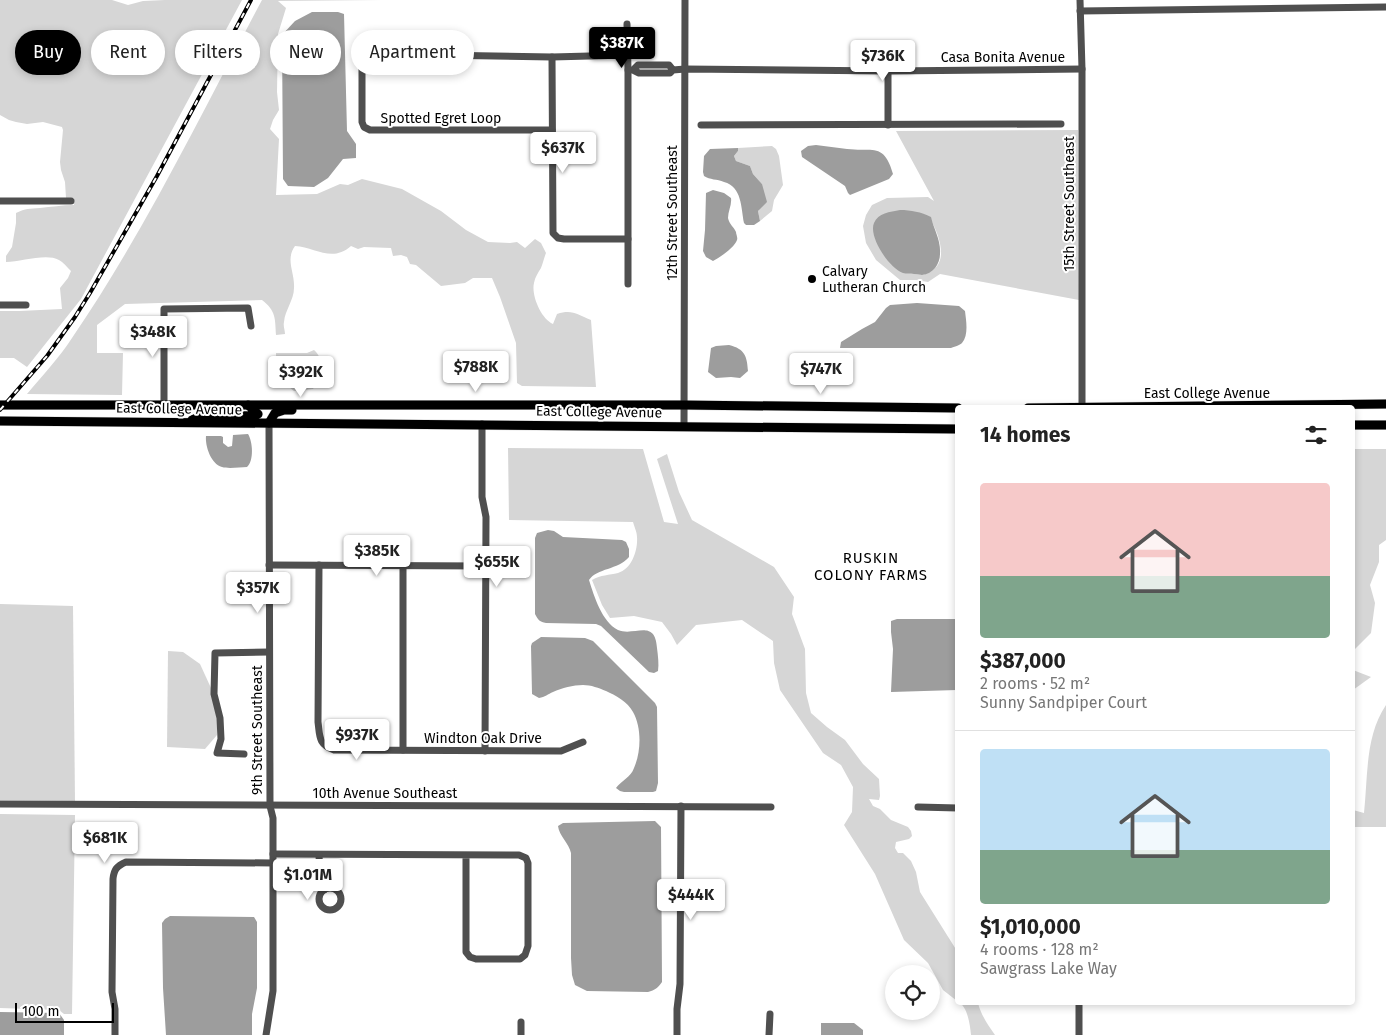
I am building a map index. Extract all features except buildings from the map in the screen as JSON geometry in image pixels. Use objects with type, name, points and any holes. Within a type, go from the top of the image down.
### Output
[{"type":"main road","name":"East College Avenue","points":[[1285,405],[1386,404]]},
{"type":"main road","name":"East College Avenue","points":[[0,405],[684,405],[955,408]]},
{"type":"main road","points":[[248,405],[269,423],[275,413],[284,410],[326,410],[353,405]]},
{"type":"main road","points":[[187,422],[204,415],[256,416],[258,414]]},
{"type":"main road","name":"East College Avenue","points":[[0,421],[955,429]]},
{"type":"main road","points":[[1355,425],[1386,425]]},
{"type":"street","name":"12th Street Southeast","points":[[684,427],[685,0]]},
{"type":"street","name":"15th Street Southeast","points":[[1080,0],[1082,69],[1082,405]]},
{"type":"street","points":[[1080,11],[1386,7]]},
{"type":"street","points":[[627,24],[627,55],[630,70],[628,284]]},
{"type":"street","name":"Spotted Egret Loop","points":[[552,130],[370,130],[364,127],[362,122],[363,60],[369,55],[374,54],[552,57],[627,55]]},
{"type":"street","points":[[552,57],[553,233],[558,238],[564,239],[628,239]]},
{"type":"street","name":"Casa Bonita Avenue","points":[[630,70],[638,65],[669,65],[673,70],[888,71],[1082,69]]},
{"type":"street","points":[[888,71],[888,125]]},
{"type":"street","points":[[701,125],[1061,124]]},
{"type":"street","points":[[0,201],[70,202]]},
{"type":"street","points":[[0,305],[26,305]]},
{"type":"street","points":[[164,406],[164,309],[248,308],[251,326]]},
{"type":"street","name":"9th Street Southeast","points":[[266,1035],[273,991],[273,818],[270,806],[269,423]]},
{"type":"street","points":[[482,424],[482,497],[486,517],[485,752]]},
{"type":"street","points":[[269,565],[486,566]]},
{"type":"street","name":"Windton Oak Drive","points":[[319,565],[318,722],[321,741],[325,746],[334,750],[561,751],[582,742]]},
{"type":"street","points":[[403,566],[403,750]]},
{"type":"street","points":[[244,754],[217,753],[221,739],[220,718],[214,694],[215,652],[269,652]]},
{"type":"street","name":"10th Avenue Southeast","points":[[0,804],[771,807]]},
{"type":"street","points":[[677,1035],[677,1009],[680,984],[681,806]]},
{"type":"street","points":[[918,807],[955,808]]},
{"type":"street","points":[[273,854],[519,855],[526,858],[528,863],[528,946],[525,955],[520,960],[476,959],[470,957],[466,952],[466,855]]},
{"type":"street","points":[[318,855],[320,877],[324,890]]},
{"type":"street","points":[[115,1035],[115,1009],[112,992],[113,880],[114,871],[118,865],[126,862],[273,863]]},
{"type":"street","points":[[1079,1005],[1079,1035]]},
{"type":"street","points":[[770,1014],[770,1035]]},
{"type":"street","points":[[521,1022],[521,1035]]},
{"type":"shaded area","points":[[0,0],[112,0],[128,5],[143,1],[165,0],[242,0],[226,30],[175,30],[175,75],[202,75],[81,299],[27,367],[14,358],[0,358],[0,311],[62,309],[60,288],[71,271],[61,261],[47,257],[6,262],[6,256],[12,247],[16,213],[28,209],[74,205],[74,198],[66,198],[65,182],[61,170],[62,127],[43,122],[27,124],[16,122],[0,115]]},
{"type":"shaded area","points":[[262,0],[382,0],[275,1],[278,1],[286,8],[279,30],[270,30],[270,75],[277,75],[279,110],[270,129],[279,139],[276,195],[317,194],[340,184],[348,185],[362,179],[402,189],[441,211],[466,230],[488,242],[517,242],[525,248],[535,239],[541,243],[546,253],[533,288],[538,306],[545,317],[553,324],[557,314],[567,312],[575,313],[591,320],[596,387],[522,386],[517,383],[516,343],[492,278],[473,278],[465,283],[441,286],[416,265],[410,264],[407,257],[401,255],[393,256],[391,248],[364,247],[358,249],[351,246],[344,251],[330,254],[295,246],[291,256],[294,292],[285,318],[285,334],[276,335],[274,315],[262,300],[125,304],[97,325],[97,353],[123,353],[122,395],[27,394],[56,360],[99,297],[172,172],[223,75],[260,75],[260,30],[246,30]]},
{"type":"shaded area","points":[[312,12],[338,12],[344,14],[347,131],[356,144],[356,158],[343,159],[328,178],[314,187],[288,186],[283,179],[282,75],[341,75],[341,30],[287,30],[295,21]]},
{"type":"shaded area","points":[[1078,130],[1079,300],[940,274],[928,282],[900,280],[876,260],[866,243],[863,226],[866,215],[872,205],[887,198],[928,197],[934,201],[896,131]],"holes":[[[931,220],[939,238],[941,252],[938,264],[926,274],[914,274]]]},
{"type":"shaded area","points":[[816,145],[876,151],[886,157],[893,174],[889,179],[850,195],[845,186],[802,157],[801,151],[808,146]]},
{"type":"shaded area","points":[[772,146],[776,149],[779,156],[783,185],[774,200],[772,211],[760,221],[758,211],[761,207],[762,184],[753,174],[750,166],[736,161],[734,156],[738,148]]},
{"type":"shaded area","points":[[738,148],[734,156],[736,161],[750,166],[753,174],[762,184],[767,202],[758,211],[760,221],[754,225],[746,225],[744,223],[740,198],[734,188],[724,182],[704,176],[703,172],[704,156],[710,149]]},
{"type":"shaded area","points":[[713,190],[724,193],[731,198],[728,218],[736,232],[737,238],[736,243],[730,249],[713,261],[706,257],[703,251],[706,193]]},
{"type":"shaded area","points":[[900,210],[908,210],[931,217],[940,249],[940,258],[933,271],[929,273],[921,275],[904,273],[898,270],[881,252],[877,244],[873,229],[878,217]]},
{"type":"shaded area","points":[[917,303],[959,306],[965,311],[966,332],[962,343],[951,348],[840,348],[841,342],[875,322],[890,305]]},
{"type":"shaded area","points":[[729,345],[742,351],[747,361],[748,371],[740,378],[716,378],[708,372],[711,348]]},
{"type":"shaded area","points":[[314,350],[320,359],[321,369],[313,389],[294,391],[289,387],[277,388],[276,353],[307,353]]},
{"type":"shaded area","points":[[248,434],[252,451],[251,460],[247,467],[225,468],[218,465],[212,459],[206,436],[223,437],[223,443],[228,447],[232,446],[233,435]]},
{"type":"shaded area","points":[[508,448],[643,449],[664,522],[678,524],[657,459],[667,454],[679,492],[692,520],[774,567],[794,597],[792,614],[805,649],[806,693],[811,713],[845,740],[863,764],[879,779],[879,800],[869,799],[873,806],[880,809],[891,820],[908,827],[911,831],[912,836],[909,839],[896,842],[895,848],[898,853],[903,853],[911,861],[916,872],[920,892],[955,948],[955,999],[943,990],[940,985],[940,965],[929,965],[904,940],[875,874],[844,825],[852,812],[853,787],[841,765],[823,753],[780,690],[774,663],[773,641],[742,620],[696,625],[677,645],[662,622],[634,616],[610,618],[602,605],[592,580],[618,573],[627,568],[635,553],[637,542],[637,533],[633,522],[509,520]]},
{"type":"shaded area","points":[[1355,449],[1386,449],[1386,540],[1379,545],[1379,562],[1370,585],[1375,603],[1371,633],[1355,649]]},
{"type":"shaded area","points":[[548,530],[554,531],[563,537],[622,540],[626,542],[629,549],[629,557],[619,564],[597,573],[589,580],[599,608],[612,626],[624,632],[643,630],[652,634],[657,648],[658,671],[654,673],[649,672],[601,626],[596,624],[546,623],[538,619],[535,614],[535,538],[537,533]]},
{"type":"shaded area","points":[[0,604],[73,606],[75,801],[0,800]]},
{"type":"shaded area","points":[[897,619],[955,619],[955,690],[891,692],[893,649],[891,621]]},
{"type":"shaded area","points":[[541,637],[585,638],[593,641],[655,703],[657,707],[658,783],[656,791],[624,792],[616,788],[633,771],[639,747],[636,718],[631,708],[625,702],[606,691],[586,685],[564,688],[539,698],[532,694],[531,646],[532,643]]},
{"type":"shaded area","points":[[168,651],[183,652],[200,664],[211,688],[217,718],[217,735],[205,749],[167,747]]},
{"type":"shaded area","points":[[1355,671],[1371,677],[1355,689]]},
{"type":"shaded area","points":[[1386,705],[1386,827],[1355,827],[1355,811],[1364,813],[1371,743],[1379,717]]},
{"type":"shaded area","points":[[0,814],[75,815],[72,1014],[64,1014],[59,1010],[0,1008]]},
{"type":"shaded area","points":[[655,821],[661,827],[662,982],[659,986],[648,992],[587,991],[575,985],[572,975],[571,853],[558,826],[563,823]]},
{"type":"shaded area","points":[[170,916],[254,917],[257,922],[257,988],[252,1014],[252,1035],[166,1035],[162,923]]},
{"type":"shaded area","points":[[979,1005],[987,1024],[995,1035],[971,1035],[967,1013],[963,1006]]},
{"type":"shaded area","points":[[0,1012],[59,1013],[64,1020],[64,1035],[0,1035]]},
{"type":"shaded area","points":[[821,1023],[854,1023],[863,1030],[863,1035],[821,1035]]},
{"type":"railway","points":[[0,410],[47,356],[90,293],[157,176],[251,0]]},
{"type":"place","name":"Calvary Lutheran Church","points":[[812,279]]},
{"type":"district","name":"RUSKIN COLONY FARMS","points":[[871,566]]}]
